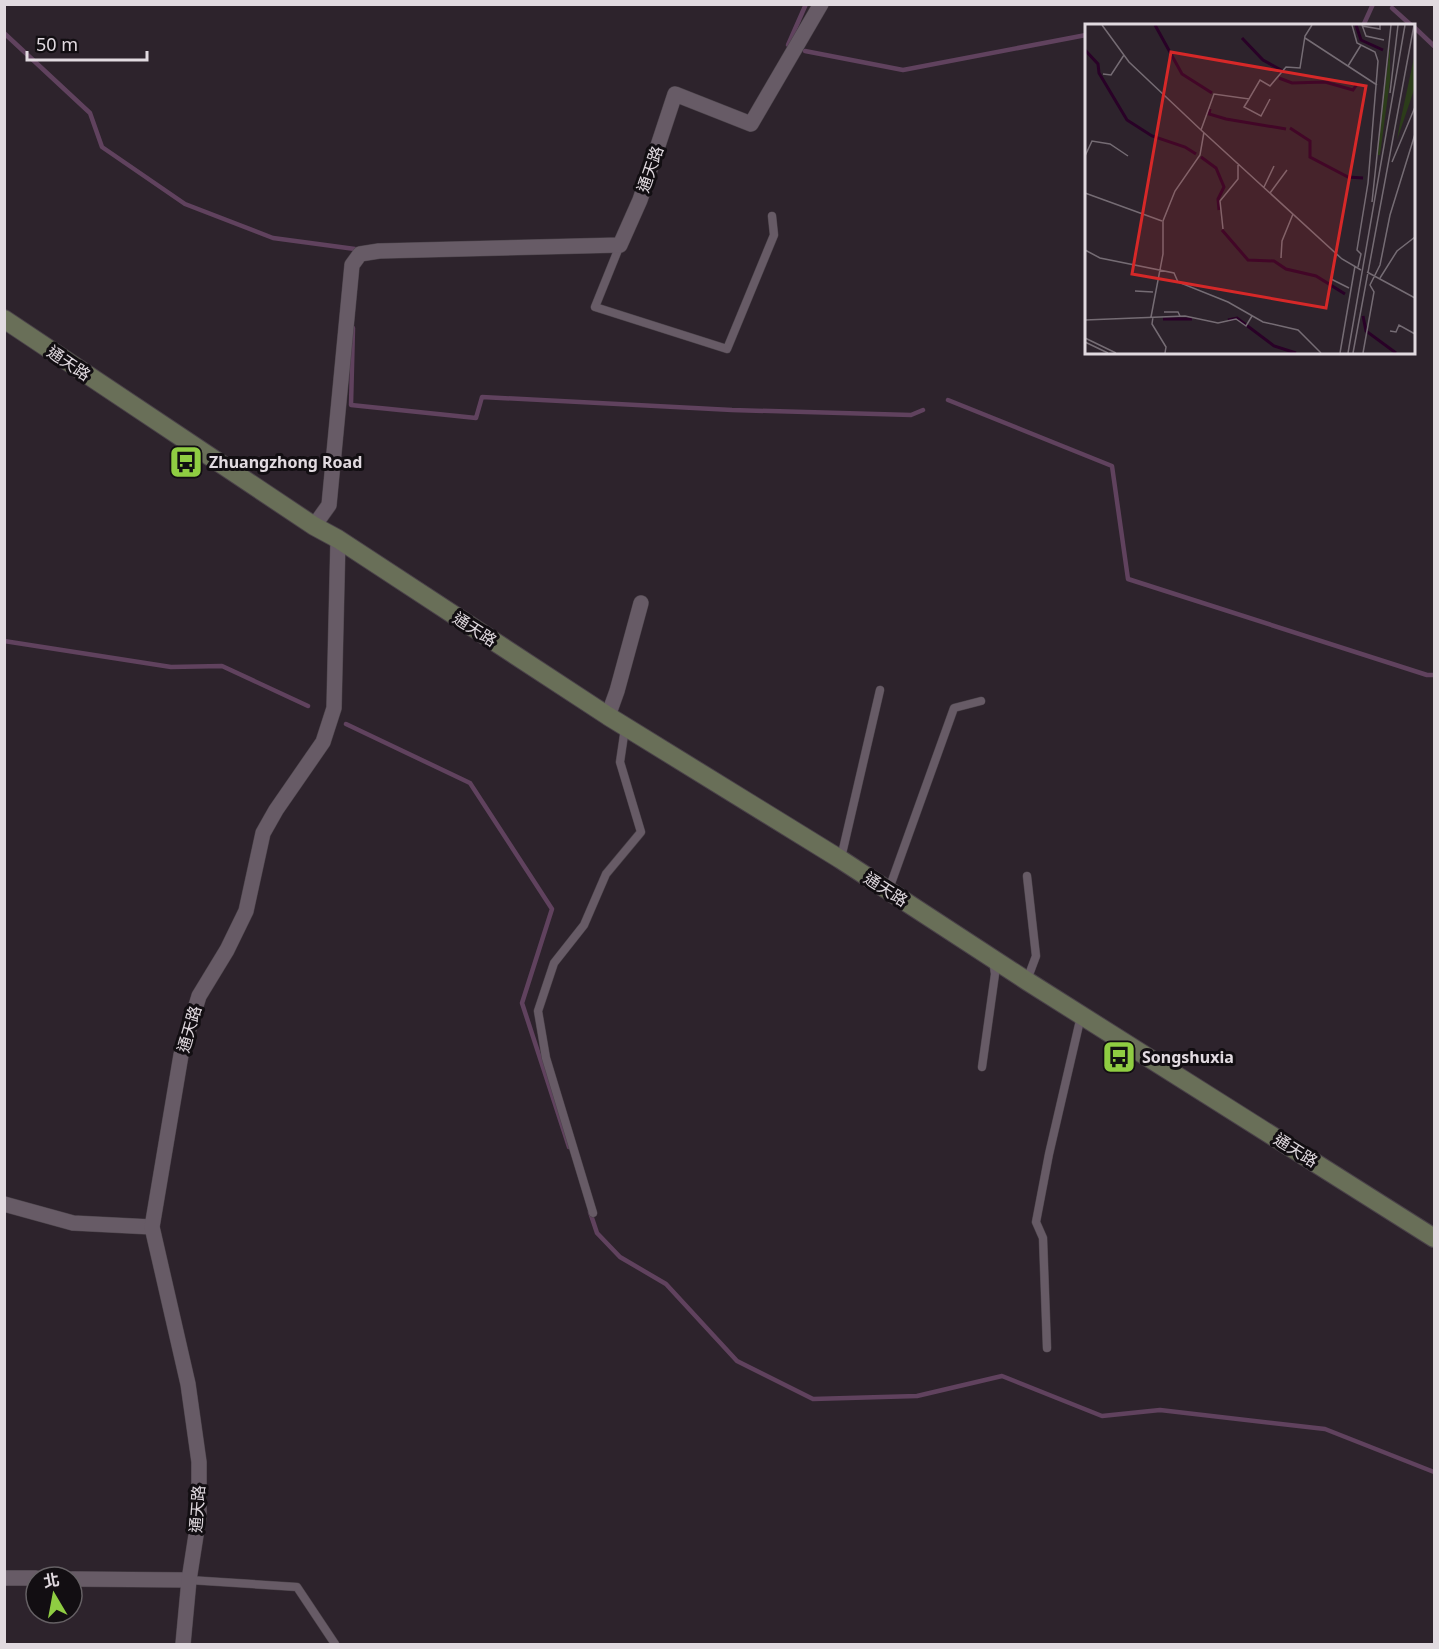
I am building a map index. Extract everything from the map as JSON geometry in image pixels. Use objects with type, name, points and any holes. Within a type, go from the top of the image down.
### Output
[{"type":"street","name":"通天路","points":[[620,245],[640,200],[675,94],[751,124],[821,4]]},
{"type":"street","points":[[314,526],[329,506],[352,265],[360,254],[379,251],[620,245]]},
{"type":"street","name":"通天路","points":[[4,320],[314,526],[338,539],[608,716],[840,859],[992,959],[1434,1238]]},
{"type":"street","name":"通天路","points":[[183,1644],[189,1580],[199,1516],[199,1462],[188,1384],[152,1227],[181,1055],[199,996],[227,950],[246,911],[263,833],[276,810],[323,742],[334,708],[338,539]]},
{"type":"street","points":[[608,716],[641,603]]},
{"type":"street","points":[[4,1204],[74,1223],[152,1227]]},
{"type":"street","points":[[4,1578],[24,1578]]},
{"type":"street","points":[[84,1579],[189,1580]]},
{"type":"lane","points":[[620,245],[596,307],[727,349],[774,235],[772,216]]},
{"type":"lane","points":[[840,859],[880,690]]},
{"type":"lane","points":[[888,890],[954,708],[981,701]]},
{"type":"lane","points":[[593,1213],[546,1058],[538,1011],[554,963],[584,925],[606,874],[641,832],[620,762],[626,727]]},
{"type":"lane","points":[[1027,876],[1036,956],[1027,981]]},
{"type":"lane","points":[[982,1067],[995,974],[992,959]]},
{"type":"lane","points":[[1047,1348],[1042,1238],[1036,1222],[1049,1154],[1082,1015]]},
{"type":"lane","points":[[189,1580],[297,1587],[335,1644]]},
{"type":"waterway","points":[[788,45],[806,4]]},
{"type":"waterway","points":[[1364,24],[1373,4]]},
{"type":"waterway","points":[[1392,8],[1410,24]]},
{"type":"waterway","points":[[1415,28],[1434,46]]},
{"type":"waterway","points":[[4,33],[90,113],[102,147],[185,204],[273,238],[355,249]]},
{"type":"waterway","points":[[805,51],[903,70],[1085,35]]},
{"type":"waterway","points":[[353,328],[351,405],[476,418],[482,397],[732,410],[911,415],[923,410]]},
{"type":"waterway","points":[[948,400],[1112,466],[1128,579],[1427,675],[1434,675]]},
{"type":"waterway","points":[[4,641],[171,667],[222,666],[308,706]]},
{"type":"waterway","points":[[346,724],[470,783],[552,909],[522,1003],[569,1147]]},
{"type":"waterway","points":[[590,1212],[597,1233],[620,1257],[666,1284],[737,1361],[813,1399],[917,1396],[1002,1376],[1102,1416],[1160,1410],[1325,1429],[1434,1472]]},
{"type":"place","name":"Zhuangzhong Road","points":[[186,462]]},
{"type":"place","name":"Songshuxia","points":[[1119,1057]]}]
